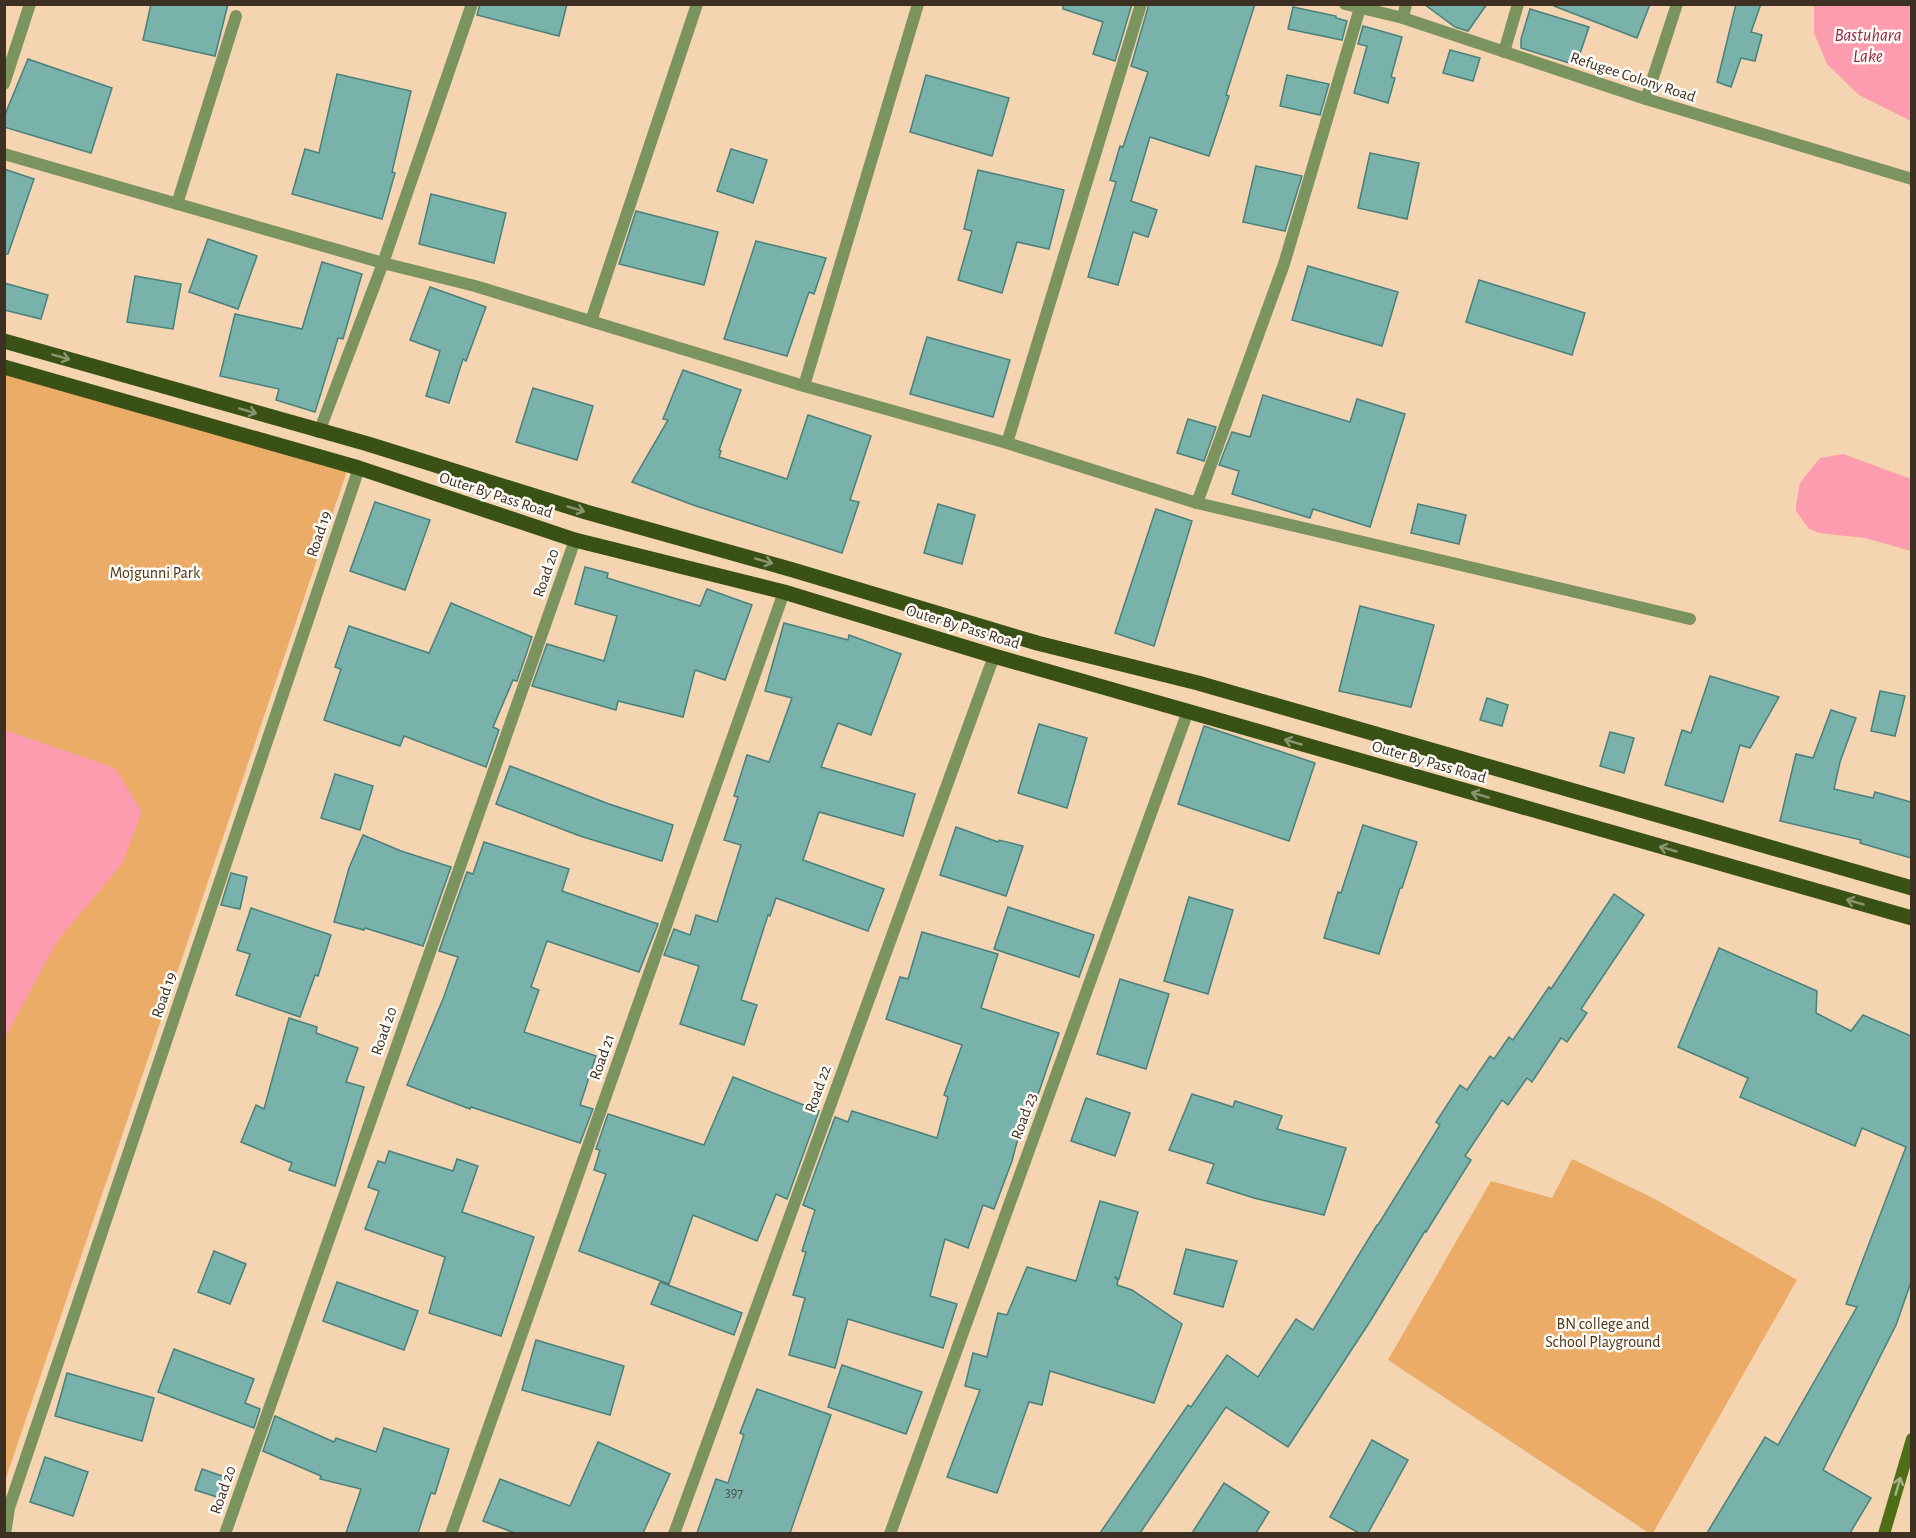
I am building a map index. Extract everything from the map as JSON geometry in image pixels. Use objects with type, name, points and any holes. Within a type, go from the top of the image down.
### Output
[{"type":"main road","name":"Outer By Pass Road","points":[[4,341],[368,444],[586,512],[793,570],[1037,643],[1198,683],[1911,888]]},
{"type":"main road","name":"Outer By Pass Road","points":[[4,368],[358,468],[575,540],[784,592],[993,656],[1911,918]]},
{"type":"main road","points":[[1884,1533],[1911,1439]]},
{"type":"street","points":[[4,84],[30,4]]},
{"type":"street","points":[[319,432],[383,263],[472,4]]},
{"type":"street","points":[[591,321],[697,4]]},
{"type":"street","points":[[804,386],[918,4]]},
{"type":"street","points":[[1007,443],[1141,4]]},
{"type":"street","name":"Refugee Colony Road","points":[[1345,4],[1402,18],[1646,99],[1911,178]]},
{"type":"street","points":[[1402,18],[1406,4]]},
{"type":"street","points":[[1504,52],[1518,4]]},
{"type":"street","points":[[1646,99],[1677,4]]},
{"type":"street","points":[[1197,503],[1284,264],[1360,8]]},
{"type":"street","points":[[177,204],[236,16]]},
{"type":"street","points":[[4,154],[383,263],[475,286],[804,386],[1007,443],[1197,503],[1690,620]]},
{"type":"street","name":"Road 19","points":[[5,1533],[9,1508],[358,468]]},
{"type":"street","name":"Road 20","points":[[225,1533],[575,540]]},
{"type":"street","name":"Road 21","points":[[452,1533],[784,592]]},
{"type":"street","name":"Road 22","points":[[674,1533],[993,656]]},
{"type":"street","name":"Road 23","points":[[890,1533],[1188,711]]},
{"type":"green space","name":"Mojgunni Park","points":[[5,374],[347,471],[5,1481]]},
{"type":"green space","name":"BN college and School Playground","points":[[1572,1159],[1653,1198],[1797,1280],[1653,1533],[1649,1533],[1388,1360],[1491,1181],[1552,1198]]},
{"type":"water","name":"Bastuhara Lake","points":[[1814,5],[1911,5],[1911,121],[1859,95],[1827,64],[1814,33]]},
{"type":"water","points":[[1843,454],[1911,479],[1911,551],[1865,538],[1819,533],[1809,529],[1796,511],[1800,483],[1820,458]]},
{"type":"water","points":[[5,730],[115,768],[142,812],[122,864],[58,940],[5,1037]]},
{"type":"building","points":[[151,4],[228,4],[215,56],[143,40]]},
{"type":"building","points":[[480,4],[567,4],[559,36],[477,15]]},
{"type":"building","points":[[1063,4],[1132,4],[1115,61],[1093,54],[1103,22],[1063,9]]},
{"type":"building","points":[[1149,4],[1255,4],[1209,156],[1150,137],[1131,201],[1157,210],[1148,237],[1133,232],[1118,285],[1088,277],[1116,182],[1110,180],[1120,146],[1123,147],[1148,72],[1131,66]]},
{"type":"building","points":[[1424,4],[1487,4],[1468,31],[1455,27]]},
{"type":"building","points":[[1555,4],[1650,4],[1637,38],[1554,6]]},
{"type":"building","points":[[1736,4],[1761,4],[1751,32],[1762,35],[1755,61],[1741,58],[1731,87],[1717,82]]},
{"type":"building","points":[[1293,7],[1336,16],[1336,18],[1347,21],[1342,40],[1288,29]]},
{"type":"building","points":[[1530,9],[1589,27],[1576,65],[1521,48],[1521,39]]},
{"type":"building","points":[[1363,26],[1402,37],[1391,77],[1395,78],[1388,103],[1354,93],[1367,46],[1358,44]]},
{"type":"building","points":[[1450,50],[1480,58],[1473,81],[1443,73]]},
{"type":"building","points":[[28,59],[112,88],[91,153],[4,127],[4,117]]},
{"type":"building","points":[[337,74],[411,91],[392,172],[395,173],[382,219],[292,194],[305,149],[319,153]]},
{"type":"building","points":[[926,75],[1009,98],[992,156],[910,132]]},
{"type":"building","points":[[1287,75],[1329,84],[1320,115],[1280,106]]},
{"type":"building","points":[[731,149],[767,160],[753,203],[717,191]]},
{"type":"building","points":[[1370,153],[1419,163],[1407,219],[1358,208]]},
{"type":"building","points":[[1256,166],[1302,176],[1285,231],[1243,222]]},
{"type":"building","points":[[4,169],[34,179],[8,254],[4,254]]},
{"type":"building","points":[[978,170],[1064,190],[1049,249],[1017,242],[1002,293],[958,280],[972,231],[964,229]]},
{"type":"building","points":[[431,194],[506,213],[494,263],[419,244]]},
{"type":"building","points":[[636,211],[718,232],[704,285],[619,264]]},
{"type":"building","points":[[208,239],[257,256],[238,309],[189,292]]},
{"type":"building","points":[[756,241],[826,258],[814,294],[809,292],[787,356],[724,339]]},
{"type":"building","points":[[322,262],[362,274],[343,339],[338,338],[315,412],[276,400],[279,389],[220,376],[235,314],[302,329]]},
{"type":"building","points":[[1308,266],[1398,292],[1382,346],[1292,320]]},
{"type":"building","points":[[135,276],[181,284],[173,329],[127,322]]},
{"type":"building","points":[[1479,280],[1585,313],[1572,355],[1466,322]]},
{"type":"building","points":[[4,283],[48,295],[41,319],[4,310]]},
{"type":"building","points":[[430,287],[486,307],[466,361],[463,359],[449,403],[426,396],[440,351],[410,340]]},
{"type":"building","points":[[927,337],[1010,360],[993,417],[910,394]]},
{"type":"building","points":[[683,370],[741,390],[719,450],[721,451],[719,457],[787,479],[808,415],[871,436],[850,500],[859,502],[842,553],[693,505],[632,482],[668,420],[663,419]]},
{"type":"building","points":[[533,388],[593,406],[577,460],[516,442]]},
{"type":"building","points":[[1263,395],[1350,422],[1357,399],[1405,414],[1370,527],[1313,509],[1310,518],[1232,494],[1239,471],[1219,465],[1232,432],[1250,437]]},
{"type":"building","points":[[1188,419],[1216,427],[1204,461],[1177,453]]},
{"type":"building","points":[[375,502],[430,520],[405,590],[350,571]]},
{"type":"building","points":[[938,504],[975,515],[962,564],[924,553]]},
{"type":"building","points":[[1418,504],[1466,515],[1459,544],[1411,533]]},
{"type":"building","points":[[1156,509],[1192,521],[1154,646],[1115,633]]},
{"type":"building","points":[[585,567],[608,573],[607,578],[700,606],[707,589],[752,605],[725,680],[695,670],[683,717],[618,701],[616,710],[532,686],[547,644],[604,661],[617,616],[575,604]]},
{"type":"building","points":[[451,603],[532,637],[517,681],[513,680],[493,727],[499,730],[486,767],[404,736],[400,746],[324,720],[341,669],[335,667],[349,626],[429,653]]},
{"type":"building","points":[[1360,606],[1434,625],[1411,707],[1339,691]]},
{"type":"building","points":[[784,623],[848,640],[849,635],[901,654],[871,735],[838,723],[821,767],[915,794],[903,836],[819,812],[803,860],[884,889],[868,931],[776,898],[770,916],[768,915],[741,1000],[757,1005],[744,1045],[680,1024],[699,966],[664,955],[674,929],[690,935],[696,915],[717,922],[741,845],[724,840],[738,797],[734,796],[747,755],[769,762],[792,698],[765,691]]},
{"type":"building","points":[[1710,676],[1779,697],[1750,748],[1740,745],[1723,802],[1665,785],[1682,730],[1691,733]]},
{"type":"building","points":[[1880,691],[1905,696],[1895,736],[1871,731]]},
{"type":"building","points":[[1487,698],[1508,705],[1502,726],[1480,720]]},
{"type":"building","points":[[1831,710],[1856,718],[1840,762],[1834,789],[1873,798],[1875,792],[1911,802],[1911,858],[1860,843],[1861,840],[1780,821],[1796,754],[1813,758]]},
{"type":"building","points":[[1039,724],[1087,738],[1067,808],[1018,793]]},
{"type":"building","points":[[1204,726],[1315,763],[1289,841],[1178,804]]},
{"type":"building","points":[[1610,732],[1634,738],[1624,773],[1600,766]]},
{"type":"building","points":[[510,766],[609,804],[673,825],[662,861],[580,836],[496,804]]},
{"type":"building","points":[[335,774],[373,786],[360,830],[321,818]]},
{"type":"building","points":[[1363,825],[1417,842],[1379,954],[1324,938]]},
{"type":"building","points":[[956,827],[998,842],[999,840],[1023,846],[1006,896],[940,875]]},
{"type":"building","points":[[363,835],[401,851],[451,867],[423,946],[365,928],[364,930],[334,922],[349,868]]},
{"type":"building","points":[[484,842],[569,869],[562,891],[658,924],[639,972],[547,941],[531,987],[539,990],[524,1032],[596,1056],[580,1105],[593,1109],[580,1143],[471,1107],[470,1109],[407,1085],[458,957],[439,951],[467,872],[473,874]]},
{"type":"building","points":[[231,873],[247,877],[240,909],[221,905]]},
{"type":"building","points":[[1614,894],[1644,915],[1581,1009],[1587,1013],[1567,1042],[1561,1038],[1532,1082],[1527,1078],[1508,1105],[1502,1100],[1465,1156],[1471,1160],[1288,1447],[1226,1407],[1140,1533],[1100,1533],[1188,1405],[1191,1407],[1227,1355],[1258,1377],[1296,1319],[1313,1330],[1440,1125],[1436,1122],[1460,1085],[1467,1090],[1490,1056],[1494,1059],[1509,1037],[1513,1040],[1549,987],[1551,989]]},
{"type":"building","points":[[1189,897],[1233,910],[1208,994],[1164,981]]},
{"type":"building","points":[[1008,907],[1094,935],[1079,977],[994,949]]},
{"type":"building","points":[[251,908],[331,935],[318,976],[315,975],[300,1017],[236,995],[250,954],[237,950]]},
{"type":"building","points":[[922,932],[998,954],[981,1008],[1059,1033],[1029,1121],[1023,1119],[1012,1161],[994,1209],[983,1205],[968,1248],[945,1239],[930,1296],[957,1304],[943,1348],[848,1319],[835,1368],[789,1355],[805,1298],[793,1295],[806,1252],[802,1251],[815,1210],[803,1205],[835,1117],[848,1122],[852,1111],[937,1138],[948,1097],[944,1095],[962,1045],[886,1019],[900,977],[908,979]]},
{"type":"building","points":[[1719,948],[1817,991],[1816,1013],[1851,1031],[1863,1015],[1911,1036],[1911,1282],[1896,1325],[1823,1470],[1871,1498],[1850,1533],[1707,1533],[1765,1437],[1778,1445],[1857,1307],[1846,1304],[1906,1147],[1862,1128],[1855,1146],[1740,1097],[1748,1078],[1678,1047]]},
{"type":"building","points":[[1120,979],[1169,994],[1146,1069],[1097,1054]]},
{"type":"building","points":[[289,1018],[317,1027],[316,1033],[358,1048],[346,1082],[364,1087],[335,1186],[289,1170],[292,1163],[241,1142],[256,1105],[264,1109]]},
{"type":"building","points":[[733,1077],[819,1111],[787,1199],[776,1194],[757,1241],[693,1215],[669,1284],[579,1251],[606,1174],[594,1170],[600,1150],[596,1149],[608,1114],[704,1145]]},
{"type":"building","points":[[1192,1094],[1233,1107],[1235,1101],[1282,1116],[1277,1129],[1346,1148],[1324,1215],[1254,1198],[1207,1183],[1214,1164],[1169,1150]]},
{"type":"building","points":[[1086,1098],[1130,1113],[1115,1156],[1071,1141]]},
{"type":"building","points":[[389,1151],[453,1171],[457,1159],[478,1166],[462,1212],[534,1237],[501,1336],[429,1313],[445,1257],[365,1229],[379,1191],[368,1187],[378,1161],[385,1163]]},
{"type":"building","points":[[1100,1201],[1138,1212],[1119,1279],[1114,1277],[1118,1280],[1117,1285],[1132,1290],[1182,1324],[1154,1403],[1050,1371],[1042,1405],[1029,1402],[997,1493],[947,1477],[980,1390],[965,1386],[973,1353],[987,1357],[998,1313],[1007,1315],[1027,1267],[1076,1281]]},
{"type":"building","points":[[1186,1249],[1237,1261],[1223,1307],[1174,1294]]},
{"type":"building","points":[[214,1251],[246,1264],[230,1304],[198,1292]]},
{"type":"building","points":[[337,1282],[418,1311],[404,1350],[323,1321]]},
{"type":"building","points":[[660,1282],[742,1313],[734,1335],[651,1304]]},
{"type":"building","points":[[536,1340],[624,1366],[610,1415],[522,1390]]},
{"type":"building","points":[[174,1349],[254,1379],[245,1403],[260,1409],[254,1428],[158,1392]]},
{"type":"building","points":[[842,1365],[922,1392],[906,1434],[828,1407]]},
{"type":"building","points":[[67,1373],[154,1398],[142,1441],[55,1416]]},
{"type":"building","points":[[757,1389],[831,1415],[790,1533],[697,1533],[716,1479],[728,1483],[744,1435],[740,1433]]},
{"type":"building","points":[[275,1416],[334,1442],[336,1438],[376,1452],[384,1428],[449,1449],[435,1494],[431,1493],[418,1533],[346,1533],[361,1489],[320,1479],[321,1476],[263,1451]]},
{"type":"building","points":[[1372,1440],[1408,1460],[1368,1533],[1359,1533],[1330,1517]]},
{"type":"building","points":[[598,1442],[670,1474],[643,1533],[515,1533],[483,1521],[500,1479],[570,1506]]},
{"type":"building","points":[[45,1457],[88,1472],[73,1516],[30,1502]]},
{"type":"building","points":[[202,1469],[225,1477],[217,1497],[195,1490]]},
{"type":"building","points":[[1224,1483],[1269,1512],[1256,1533],[1192,1533]]}]
